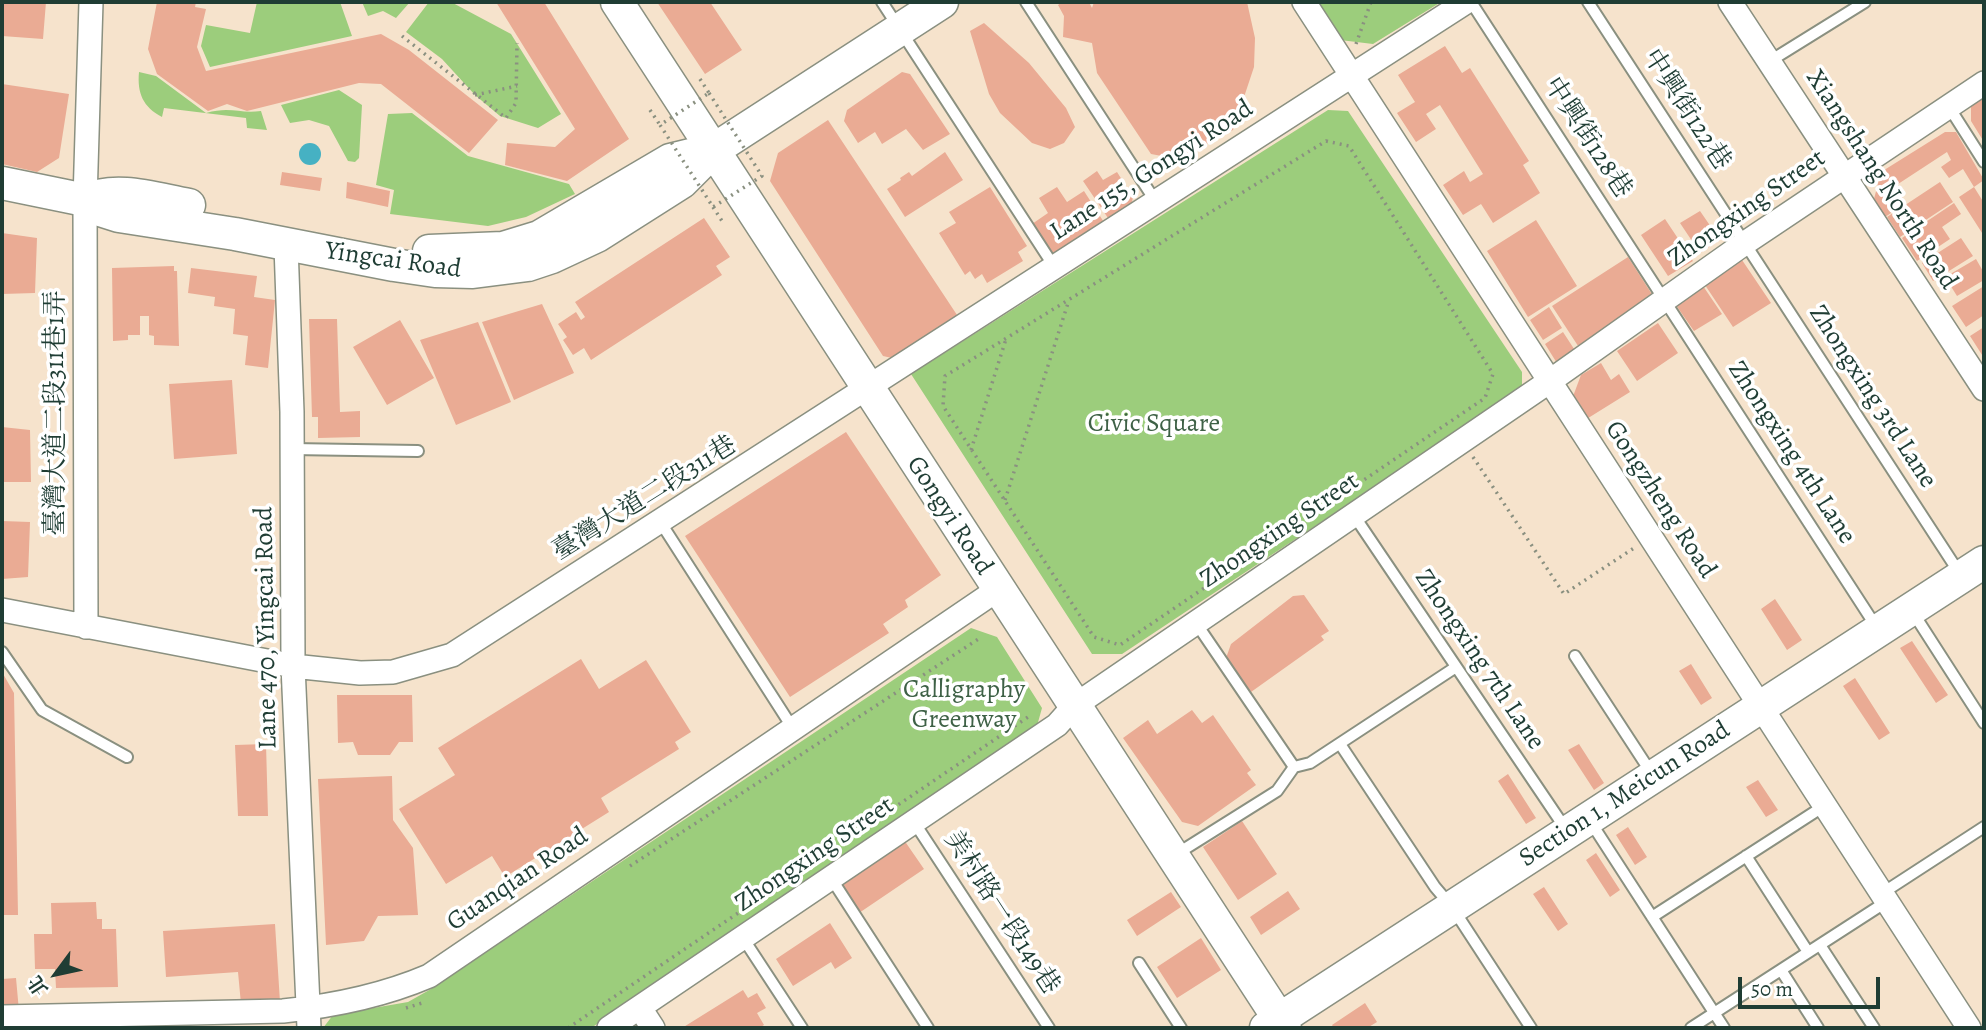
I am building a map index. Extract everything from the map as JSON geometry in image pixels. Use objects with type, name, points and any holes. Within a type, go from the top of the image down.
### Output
[{"type":"main road","name":"Gongyi Road","points":[[617,2],[1173,856],[1277,1025]]},
{"type":"main road","name":"Yingcai Road","points":[[2,183],[85,200],[97,209],[120,216],[435,271],[473,272],[528,265],[597,236],[682,182],[715,149],[942,2]]},
{"type":"main road","name":"Yingcai Road","points":[[85,200],[97,194],[127,193],[394,246],[431,251],[471,250],[503,247],[539,237],[670,160],[715,149]]},
{"type":"main road","name":"Section 1, Meicun Road","points":[[1277,1025],[1452,907],[1973,569]]},
{"type":"street","name":"臺灣大道二段311巷1弄","points":[[86,626],[85,200],[91,2]]},
{"type":"street","name":"Gongzheng Road","points":[[1304,2],[1969,1028]]},
{"type":"street","name":"Lane 155, Gongyi Road","points":[[869,389],[1466,2]]},
{"type":"street","name":"Xiangshang North Road","points":[[1730,2],[1984,389]]},
{"type":"street","name":"Zhongxing Street","points":[[609,1028],[1057,725],[1074,706],[1550,382],[1745,243],[1984,83]]},
{"type":"street","name":"Lane 470, Yingcai Road","points":[[286,246],[292,449],[293,666],[309,1018]]},
{"type":"street","name":"臺灣大道二段311巷","points":[[2,610],[293,666],[360,673],[393,672],[452,655],[869,389]]},
{"type":"street","name":"Guanqian Road","points":[[2,1017],[309,1018],[429,976],[792,727],[998,590]]},
{"type":"street","points":[[640,1008],[653,1028]]},
{"type":"lane","points":[[882,2],[1055,268]]},
{"type":"lane","points":[[1026,2],[1157,202]]},
{"type":"lane","name":"中興街128巷","points":[[1471,2],[1665,300]]},
{"type":"lane","name":"中興街122巷","points":[[1588,2],[1745,243]]},
{"type":"lane","points":[[1770,61],[1865,2]]},
{"type":"lane","points":[[1949,107],[1984,162]]},
{"type":"lane","name":"Zhongxing 3rd Lane","points":[[1745,243],[1973,569]]},
{"type":"lane","name":"Zhongxing 4th Lane","points":[[1665,300],[1878,630]]},
{"type":"lane","points":[[292,449],[418,451]]},
{"type":"lane","name":"Zhongxing 7th Lane","points":[[1353,514],[1456,667],[1652,917],[1724,1028]]},
{"type":"lane","points":[[661,523],[792,727]]},
{"type":"lane","points":[[1911,609],[1984,723]]},
{"type":"lane","points":[[1196,623],[1294,767]]},
{"type":"lane","points":[[2,652],[42,710],[127,757]]},
{"type":"lane","points":[[1575,656],[1653,777]]},
{"type":"lane","points":[[1173,856],[1277,791],[1294,767],[1310,763],[1456,667]]},
{"type":"lane","points":[[1340,744],[1531,1028]]},
{"type":"lane","points":[[1652,917],[1824,806]]},
{"type":"lane","name":"美村路一段149巷","points":[[914,822],[1049,1028]]},
{"type":"lane","points":[[1690,1028],[1819,945],[1984,827]]},
{"type":"lane","points":[[1746,856],[1808,952]]},
{"type":"lane","points":[[831,878],[928,1028]]},
{"type":"lane","points":[[743,938],[802,1028]]},
{"type":"lane","points":[[1819,945],[1874,1028]]},
{"type":"lane","points":[[1139,963],[1181,1028]]},
{"type":"lane","points":[[1781,970],[1818,1028]]},
{"type":"path","points":[[1355,46],[1371,2]]},
{"type":"path","points":[[402,36],[442,64],[475,95],[506,118],[516,103],[517,43]]},
{"type":"path","points":[[700,79],[762,176],[713,207]]},
{"type":"path","points":[[475,95],[517,86]]},
{"type":"path","points":[[660,125],[709,93]]},
{"type":"path","points":[[650,110],[722,221]]},
{"type":"path","points":[[1326,141],[1349,146],[1493,374],[1485,398],[1120,645],[1094,637],[943,406],[946,376],[1069,300],[1326,141]]},
{"type":"path","points":[[1005,500],[1069,300]]},
{"type":"path","points":[[971,450],[1006,339]]},
{"type":"path","points":[[1462,441],[1564,594],[1650,537]]},
{"type":"path","points":[[568,1028],[1031,715]]},
{"type":"green space","points":[[257,2],[340,2],[352,36],[210,67],[201,46],[206,25],[250,33]]},
{"type":"green space","points":[[362,2],[410,2],[396,18],[383,11],[368,16]]},
{"type":"green space","points":[[429,2],[451,2],[511,34],[561,114],[538,128],[500,116],[475,95],[442,59],[406,32]]},
{"type":"green space","points":[[1316,2],[1441,2],[1373,44],[1340,40]]},
{"type":"green space","points":[[139,72],[156,76],[206,113],[222,110],[261,111],[267,130],[247,128],[246,118],[164,108],[162,117],[150,109],[143,99]]},
{"type":"green space","points":[[339,90],[362,105],[359,158],[355,162],[348,161],[329,126],[309,120],[290,123],[281,105]]},
{"type":"green space","name":"Civic Square","points":[[1328,110],[1348,111],[1522,372],[1522,389],[1122,654],[1092,654],[911,374]]},
{"type":"green space","points":[[412,113],[468,156],[569,184],[575,194],[526,217],[488,226],[390,214],[394,190],[376,185],[388,114]]},
{"type":"green space","name":"Calligraphy Greenway","points":[[971,628],[997,637],[1042,708],[1035,733],[591,1028],[323,1028],[333,1015],[408,1002],[431,989]]},
{"type":"water","points":[[310,143],[318,146],[321,154],[318,162],[310,165],[302,162],[299,154],[302,146]]},
{"type":"building","points":[[2,2],[46,2],[43,39],[2,36]]},
{"type":"building","points":[[157,2],[196,2],[195,7],[206,9],[197,47],[206,71],[381,34],[409,50],[498,120],[469,153],[381,84],[359,83],[247,111],[227,104],[208,111],[157,74],[148,49]]},
{"type":"building","points":[[496,2],[544,2],[629,139],[567,181],[505,165],[507,143],[555,147],[575,129]]},
{"type":"building","points":[[657,2],[710,2],[742,50],[705,74]]},
{"type":"building","points":[[1062,2],[1089,2],[1092,8],[1094,2],[1247,2],[1255,38],[1254,67],[1233,130],[1178,159],[1151,154],[1097,73],[1092,43],[1063,37],[1064,16],[1058,5]]},
{"type":"building","points":[[984,23],[1029,63],[1066,108],[1075,127],[1064,143],[1050,149],[1032,143],[1000,113],[989,94],[970,31]]},
{"type":"building","points":[[1445,46],[1462,73],[1470,68],[1529,161],[1523,165],[1540,193],[1493,223],[1481,204],[1463,215],[1443,185],[1464,171],[1470,182],[1483,174],[1440,105],[1426,114],[1436,129],[1416,142],[1397,113],[1415,102],[1398,75]]},
{"type":"building","points":[[902,72],[910,74],[950,134],[923,150],[906,129],[882,144],[875,132],[858,143],[844,121],[847,110]]},
{"type":"building","points":[[2,84],[69,94],[59,158],[37,172],[2,164]]},
{"type":"building","points":[[1984,96],[1984,142],[1971,121],[1971,104]]},
{"type":"building","points":[[828,120],[961,321],[901,360],[883,356],[770,181],[778,153]]},
{"type":"building","points":[[1945,132],[1956,132],[1984,180],[1974,187],[1963,169],[1949,178],[1941,167],[1951,160],[1947,152],[1895,186],[1906,203],[1885,217],[1874,199],[1881,172]]},
{"type":"building","points":[[945,152],[963,180],[905,217],[887,189],[909,172],[912,176]]},
{"type":"building","points":[[1097,171],[1103,180],[1117,172],[1133,197],[1130,212],[1112,224],[1083,181]]},
{"type":"building","points":[[282,172],[322,178],[320,191],[280,185]]},
{"type":"building","points":[[347,182],[390,191],[388,207],[346,198]]},
{"type":"building","points":[[1940,182],[1953,202],[1900,237],[1887,217]]},
{"type":"building","points":[[990,187],[1027,246],[1018,252],[1023,261],[987,283],[982,274],[975,279],[970,271],[965,275],[939,233],[956,223],[949,212]]},
{"type":"building","points":[[1057,187],[1067,202],[1084,191],[1107,227],[1055,260],[1032,224],[1048,213],[1039,198]]},
{"type":"building","points":[[1974,187],[1984,203],[1984,236],[1959,197]]},
{"type":"building","points":[[1954,203],[1961,214],[1942,227],[1950,239],[1917,261],[1902,238]]},
{"type":"building","points":[[1700,211],[1720,240],[1700,253],[1680,223]]},
{"type":"building","points":[[704,218],[730,257],[716,266],[722,275],[591,360],[584,348],[573,355],[563,340],[567,337],[558,324],[576,312],[581,320],[585,317],[575,302]]},
{"type":"building","points":[[1665,219],[1693,261],[1668,276],[1641,235]]},
{"type":"building","points":[[1536,220],[1577,286],[1528,317],[1487,251]]},
{"type":"building","points":[[2,233],[37,238],[35,293],[2,294]]},
{"type":"building","points":[[1961,238],[1973,256],[1933,281],[1922,263]]},
{"type":"building","points":[[1628,257],[1655,299],[1582,352],[1552,306]]},
{"type":"building","points":[[1740,257],[1771,303],[1733,327],[1703,282]]},
{"type":"building","points":[[1976,259],[1984,273],[1984,280],[1957,296],[1947,280],[1952,273]]},
{"type":"building","points":[[174,266],[174,271],[177,271],[179,346],[154,345],[154,336],[149,335],[149,316],[140,316],[140,335],[128,335],[128,340],[113,341],[112,268]]},
{"type":"building","points":[[191,268],[257,276],[254,297],[275,300],[268,368],[245,365],[248,336],[233,334],[235,309],[214,306],[215,297],[188,293]]},
{"type":"building","points":[[1701,283],[1722,314],[1694,331],[1673,301]]},
{"type":"building","points":[[1984,286],[1984,315],[1966,327],[1952,306]]},
{"type":"building","points":[[542,304],[574,373],[514,400],[482,322]]},
{"type":"building","points":[[1549,307],[1562,328],[1543,340],[1530,320]]},
{"type":"building","points":[[309,319],[337,319],[340,412],[360,411],[360,437],[318,438],[318,417],[312,417]]},
{"type":"building","points":[[400,320],[434,378],[387,405],[353,347]]},
{"type":"building","points":[[478,322],[511,402],[456,425],[420,340]]},
{"type":"building","points":[[1658,323],[1678,353],[1637,381],[1617,351]]},
{"type":"building","points":[[1984,327],[1984,358],[1970,336]]},
{"type":"building","points":[[1563,332],[1578,355],[1560,368],[1545,344]]},
{"type":"building","points":[[1601,363],[1611,380],[1619,374],[1630,392],[1585,420],[1572,399],[1581,375]]},
{"type":"building","points":[[232,380],[237,454],[174,459],[169,384]]},
{"type":"building","points":[[2,427],[30,430],[31,482],[2,482]]},
{"type":"building","points":[[846,432],[941,575],[905,600],[908,607],[883,624],[889,633],[790,697],[685,536]]},
{"type":"building","points":[[2,521],[30,522],[28,577],[2,579]]},
{"type":"building","points":[[1304,595],[1329,631],[1321,636],[1324,640],[1251,692],[1226,658],[1231,644],[1293,596]]},
{"type":"building","points":[[1775,599],[1802,640],[1787,650],[1761,609]]},
{"type":"building","points":[[1912,641],[1948,695],[1936,703],[1900,648]]},
{"type":"building","points":[[581,659],[599,689],[646,660],[691,732],[675,742],[679,749],[601,798],[609,812],[505,877],[492,856],[446,884],[399,809],[455,775],[438,748]]},
{"type":"building","points":[[1691,664],[1712,698],[1701,705],[1679,671]]},
{"type":"building","points":[[2,672],[14,693],[18,915],[2,915]]},
{"type":"building","points":[[1855,678],[1890,733],[1879,740],[1843,686]]},
{"type":"building","points":[[337,695],[412,695],[413,742],[399,742],[390,755],[358,755],[353,742],[338,743]]},
{"type":"building","points":[[1192,710],[1202,723],[1213,715],[1251,770],[1247,773],[1256,785],[1198,826],[1182,822],[1123,738],[1148,720],[1157,734]]},
{"type":"building","points":[[266,744],[268,816],[238,816],[235,745]]},
{"type":"building","points":[[1579,744],[1604,783],[1594,790],[1568,750]]},
{"type":"building","points":[[1508,774],[1536,818],[1526,824],[1498,781]]},
{"type":"building","points":[[392,776],[393,820],[413,848],[418,915],[378,916],[364,941],[326,945],[318,779]]},
{"type":"building","points":[[1758,780],[1778,810],[1766,817],[1746,787]]},
{"type":"building","points":[[1242,821],[1277,874],[1238,900],[1203,847]]},
{"type":"building","points":[[1628,827],[1647,857],[1635,865],[1616,835]]},
{"type":"building","points":[[904,840],[924,869],[859,913],[839,883]]},
{"type":"building","points":[[1596,853],[1620,890],[1610,897],[1586,860]]},
{"type":"building","points":[[1544,887],[1568,924],[1558,931],[1533,894]]},
{"type":"building","points":[[1288,891],[1300,909],[1261,935],[1250,917]]},
{"type":"building","points":[[1171,892],[1181,907],[1137,936],[1127,920]]},
{"type":"building","points":[[96,902],[97,919],[102,919],[102,929],[116,929],[118,987],[56,988],[55,969],[35,969],[34,934],[52,934],[51,903]]},
{"type":"building","points":[[830,923],[852,958],[835,969],[831,962],[793,986],[776,959]]},
{"type":"building","points":[[275,924],[280,1002],[241,1004],[238,972],[166,977],[163,931]]},
{"type":"building","points":[[1201,938],[1221,970],[1177,998],[1157,967]]},
{"type":"building","points":[[16,978],[19,1011],[2,1012],[2,979]]},
{"type":"building","points":[[743,990],[748,998],[757,993],[766,1008],[757,1013],[764,1025],[759,1028],[682,1028]]},
{"type":"building","points":[[1365,1003],[1377,1022],[1367,1028],[1334,1028],[1332,1025]]}]
